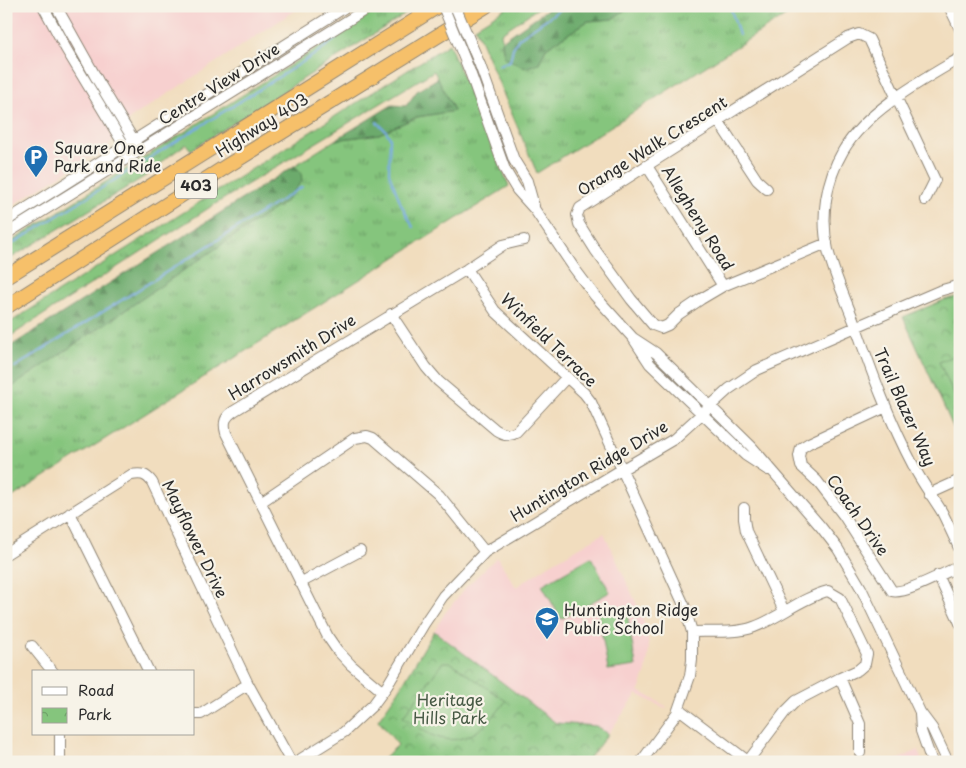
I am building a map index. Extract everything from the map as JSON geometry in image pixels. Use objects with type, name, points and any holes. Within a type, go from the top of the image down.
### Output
[{"type":"highway","name":"Highway 403","points":[[6,277],[438,6]]},
{"type":"highway","name":"Highway 403","points":[[6,307],[228,166],[486,6]]},
{"type":"street","points":[[43,6],[66,49],[130,156]]},
{"type":"street","points":[[56,6],[98,81],[141,150]]},
{"type":"street","name":"Centre View Drive","points":[[6,220],[347,6]]},
{"type":"street","name":"Centre View Drive","points":[[6,234],[371,6]]},
{"type":"street","points":[[443,6],[470,72],[505,170],[517,190],[535,210],[595,296],[633,338],[650,364],[744,455],[780,478]]},
{"type":"street","points":[[455,6],[480,65],[514,160],[527,181],[535,210]]},
{"type":"street","points":[[949,6],[960,29]]},
{"type":"street","name":"Orange Walk Crescent","points":[[827,243],[723,286],[661,328],[653,325],[631,299],[596,251],[579,224],[577,215],[580,208],[719,122],[848,38],[859,34],[869,39],[896,99]]},
{"type":"street","name":"Trail Blazer Way","points":[[960,58],[934,73],[874,114],[856,132],[843,151],[832,176],[826,200],[827,243],[886,407],[913,466],[941,511],[960,550]]},
{"type":"street","points":[[896,99],[934,180],[925,200]]},
{"type":"street","points":[[719,122],[757,180],[767,189]]},
{"type":"street","name":"Allegheny Road","points":[[647,166],[723,286]]},
{"type":"street","name":"Harrowsmith Drive","points":[[383,692],[337,650],[321,626],[226,433],[224,420],[227,415],[467,269],[503,245],[524,240]]},
{"type":"street","name":"Winfield Terrace","points":[[467,269],[495,311],[584,392],[591,402],[678,589],[692,632],[690,676],[679,709],[641,762]]},
{"type":"street","name":"Huntington Ridge Drive","points":[[296,762],[344,732],[372,706],[383,692],[443,596],[485,552],[674,439],[729,389],[763,366],[856,328],[939,291],[960,285]]},
{"type":"street","points":[[391,314],[426,367],[438,381],[503,434],[516,432],[567,377]]},
{"type":"street","points":[[633,338],[656,353],[751,446],[821,527],[850,568],[861,588],[920,712],[932,728],[948,762]]},
{"type":"street","name":"Coach Drive","points":[[886,407],[801,448],[799,456],[800,466],[817,481],[844,516],[892,591],[899,592],[960,566]]},
{"type":"street","points":[[261,502],[355,438],[368,436],[373,438],[439,495],[485,552]]},
{"type":"street","name":"Mayflower Drive","points":[[6,554],[131,475],[142,474],[147,476],[152,482],[248,684],[291,762]]},
{"type":"street","points":[[929,494],[960,480]]},
{"type":"street","points":[[744,508],[746,531],[784,611]]},
{"type":"street","points":[[70,513],[148,670]]},
{"type":"street","points":[[300,583],[360,551]]},
{"type":"street","points":[[938,575],[960,623]]},
{"type":"street","points":[[679,709],[749,761],[785,712],[796,701],[858,670],[865,664],[866,654],[840,598],[828,591],[784,611],[755,627],[745,630],[692,632]]},
{"type":"street","points":[[32,646],[50,670]]},
{"type":"street","points":[[840,678],[860,724],[860,753]]},
{"type":"street","points":[[195,714],[201,714],[248,684]]},
{"type":"street","points":[[920,712],[921,731],[932,762]]},
{"type":"street","points":[[60,736],[60,762]]},
{"type":"shaded area","points":[[6,6],[302,6],[131,118],[108,146],[6,209]]},
{"type":"shaded area","name":"Huntington Ridge Public School","points":[[604,533],[647,630],[649,650],[646,671],[639,691],[667,707],[666,709],[637,694],[608,734],[596,726],[556,723],[434,631],[445,613],[467,586],[497,557],[516,587]]},
{"type":"shaded area","points":[[918,750],[922,762],[893,762]]},
{"type":"green space","points":[[383,6],[418,6],[191,150],[186,144],[152,172],[6,261],[6,245]]},
{"type":"green space","points":[[509,6],[541,6],[501,33],[504,57],[539,63],[546,48],[588,21],[613,19],[630,6],[801,6],[537,173],[475,27]]},
{"type":"green space","points":[[552,6],[630,6],[613,19],[588,21],[546,48],[539,63],[525,68],[504,57],[502,41]]},
{"type":"green space","points":[[449,44],[509,186],[6,501],[6,391],[301,172],[294,166],[335,140],[379,134],[417,117],[454,111],[434,71],[212,206],[6,339],[6,325]]},
{"type":"green space","points":[[438,78],[454,111],[417,117],[379,134],[335,140],[392,105],[406,106],[417,91]]},
{"type":"green space","points":[[294,166],[301,172],[302,181],[286,201],[6,391],[6,349]]},
{"type":"green space","points":[[960,296],[960,427],[954,429],[903,317],[944,300]]},
{"type":"green space","points":[[960,353],[960,407],[939,362]]},
{"type":"green space","points":[[591,557],[610,592],[561,619],[542,585]]},
{"type":"green space","points":[[626,607],[636,666],[608,670],[598,611]]},
{"type":"green space","name":"Heritage Hills Park","points":[[434,631],[556,723],[596,726],[608,734],[586,762],[380,762],[398,745],[378,720],[398,692]]},
{"type":"green space","points":[[443,662],[450,662],[506,701],[486,724],[461,739],[451,740],[435,737],[403,717]]},
{"type":"waterway","points":[[499,65],[510,61],[513,48],[519,38],[565,6]]},
{"type":"waterway","points":[[730,6],[739,35]]},
{"type":"waterway","points":[[6,248],[314,55],[336,39]]},
{"type":"waterway","points":[[377,122],[390,138],[389,173],[401,204],[413,227]]},
{"type":"waterway","points":[[15,367],[302,187]]},
{"type":"place","name":"Square One Park and Ride","points":[[36,178]]},
{"type":"place","name":"Huntington Ridge Public School","points":[[547,640]]}]
